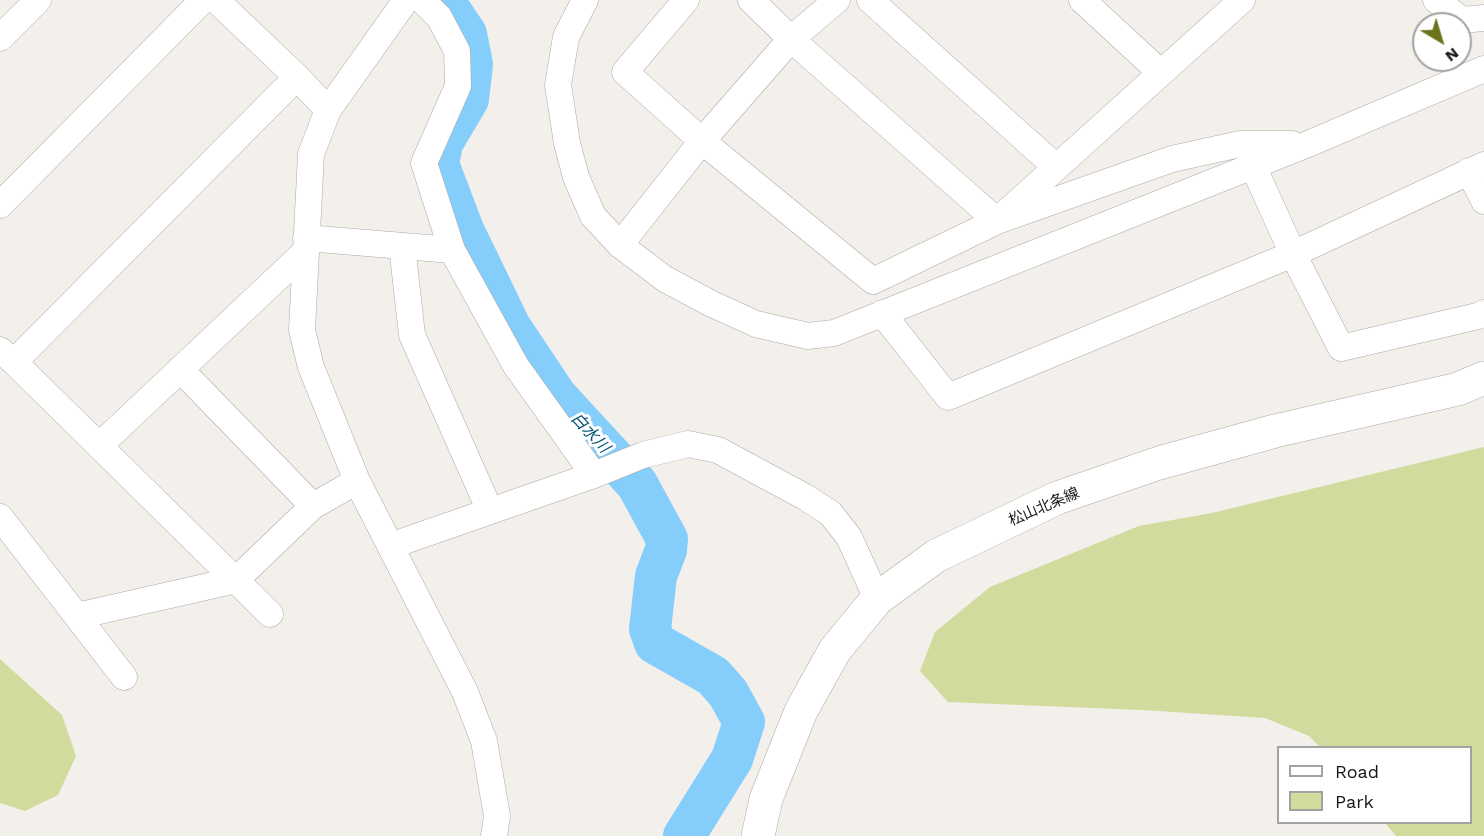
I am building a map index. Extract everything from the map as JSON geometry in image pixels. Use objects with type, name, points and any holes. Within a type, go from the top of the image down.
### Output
[{"type":"main road","name":"松山北条線","points":[[758,836],[766,799],[801,711],[835,650],[878,599],[936,556],[1057,498],[1171,460],[1275,431],[1458,389],[1484,378]]},
{"type":"street","points":[[0,38],[38,0]]},
{"type":"street","points":[[0,206],[203,0]]},
{"type":"street","points":[[216,0],[297,77],[328,110]]},
{"type":"street","points":[[406,0],[328,110],[311,154],[302,330],[310,367],[357,480],[465,692],[484,741],[497,816],[494,836]]},
{"type":"street","points":[[422,0],[439,17],[457,51],[458,86],[424,163],[452,250],[516,366],[594,475]]},
{"type":"street","points":[[585,0],[566,37],[558,85],[567,143],[576,177],[593,216],[620,245],[665,279],[756,324],[808,336],[834,333],[1308,144],[1484,69]]},
{"type":"street","points":[[686,0],[625,72],[702,141],[873,281],[998,221],[1172,159],[1240,144],[1308,144]]},
{"type":"street","points":[[751,0],[790,39],[998,221]]},
{"type":"street","points":[[620,245],[702,141],[790,39],[837,0]]},
{"type":"street","points":[[870,0],[1056,167]]},
{"type":"street","points":[[998,221],[1242,0]]},
{"type":"street","points":[[1436,0],[1462,20],[1484,18]]},
{"type":"street","points":[[1092,3],[1161,73]]},
{"type":"street","points":[[270,614],[7,356],[297,77]]},
{"type":"street","points":[[1253,166],[1293,254],[1341,348],[1484,313]]},
{"type":"street","points":[[882,313],[948,397],[1293,254],[1477,168],[1484,201]]},
{"type":"street","points":[[99,446],[305,245],[402,246],[452,250]]},
{"type":"street","points":[[402,246],[412,335],[490,511]]},
{"type":"street","points":[[180,369],[313,506]]},
{"type":"street","points":[[390,546],[594,475],[643,455],[688,444],[718,450],[830,513],[849,537],[878,599]]},
{"type":"street","points":[[77,616],[236,580],[313,506],[357,480]]},
{"type":"street","points":[[0,517],[124,677]]},
{"type":"green space","points":[[1484,447],[1484,836],[1396,836],[1386,824],[1472,824],[1472,746],[1319,746],[1309,736],[1265,718],[948,702],[920,671],[935,632],[990,587],[1139,526],[1212,513]]},
{"type":"green space","points":[[0,659],[62,715],[76,756],[58,795],[25,811],[0,803]]},
{"type":"waterway","name":"白水川","points":[[443,0],[466,34],[472,64],[468,99],[442,143],[438,164],[463,230],[510,327],[556,396],[637,484],[667,539],[666,550],[656,576],[650,629],[655,643],[713,676],[728,693],[744,722],[732,759],[684,836]]}]
